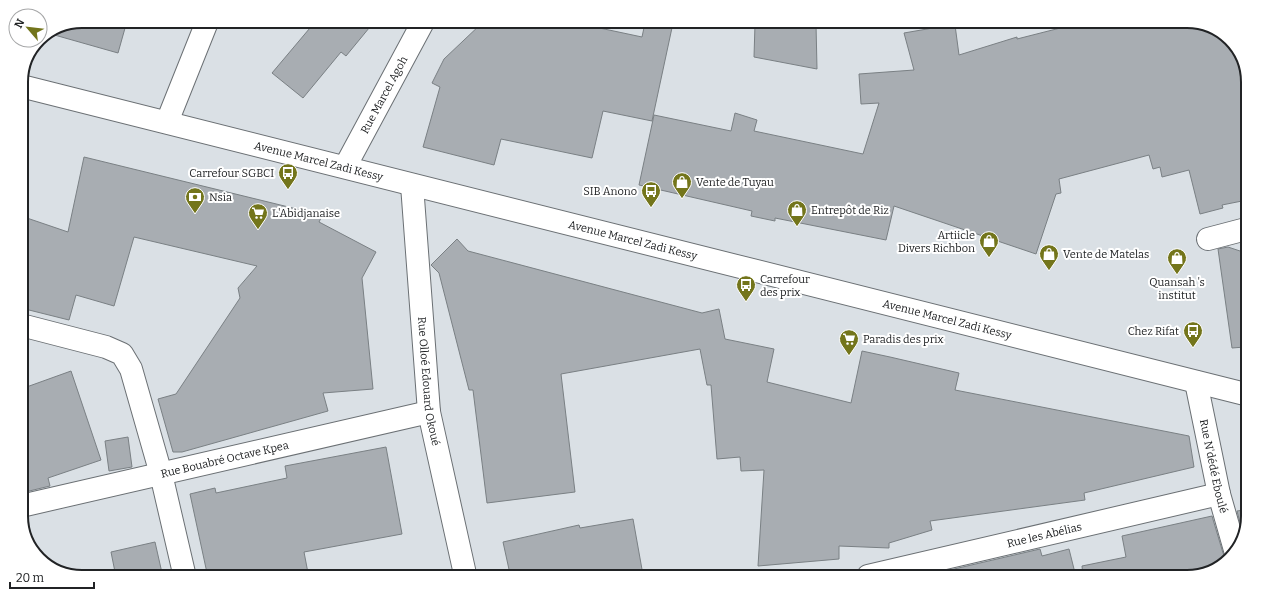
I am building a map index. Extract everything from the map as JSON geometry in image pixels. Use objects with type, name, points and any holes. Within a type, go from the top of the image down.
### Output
[{"type":"street","points":[[167,122],[204,28]]},
{"type":"street","name":"Rue Marcel Agoh","points":[[345,167],[420,28]]},
{"type":"street","name":"Avenue Marcel Zadi Kessy","points":[[28,88],[1241,393]]},
{"type":"street","name":"Rue Olloé Edouard Okoué","points":[[412,185],[429,412],[464,570]]},
{"type":"street","points":[[1208,239],[1241,230]]},
{"type":"street","points":[[28,327],[106,347],[122,354],[131,369],[161,474],[183,570]]},
{"type":"street","name":"Rue N'dédé Eboulé","points":[[1196,382],[1219,494],[1233,544]]},
{"type":"street","name":"Rue Bouabré Octave Kpea","points":[[28,504],[429,412]]},
{"type":"street","name":"Rue les Abélias","points":[[894,570],[1219,494]]},
{"type":"building","points":[[75,28],[125,28],[118,53],[55,35]]},
{"type":"building","points":[[310,28],[369,28],[346,56],[341,52],[303,98],[272,73]]},
{"type":"building","points":[[477,28],[600,28],[642,37],[644,28],[672,28],[652,121],[603,111],[592,158],[501,139],[494,165],[423,147],[440,87],[432,83],[444,59]]},
{"type":"building","points":[[755,28],[816,28],[817,69],[754,57]]},
{"type":"building","points":[[933,28],[955,28],[959,55],[1017,37],[1017,39],[1060,28],[1187,28],[1208,32],[1220,39],[1230,49],[1237,61],[1240,72],[1241,201],[1222,205],[1223,208],[1200,214],[1189,170],[1162,177],[1160,167],[1153,169],[1149,155],[1059,179],[1061,193],[1056,194],[1036,254],[894,206],[886,240],[775,218],[775,221],[751,216],[752,211],[639,185],[654,115],[731,131],[735,113],[757,120],[754,131],[863,154],[879,103],[861,104],[859,74],[914,70],[904,33]]},
{"type":"building","points":[[84,157],[309,212],[321,218],[319,222],[376,252],[362,278],[373,389],[323,393],[328,411],[182,452],[173,452],[158,399],[176,394],[240,298],[238,288],[257,266],[134,237],[114,306],[76,295],[69,320],[28,310],[28,218],[68,232]]},
{"type":"building","points":[[457,239],[468,251],[702,313],[719,309],[725,339],[774,349],[767,382],[851,403],[862,351],[959,373],[955,390],[1189,436],[1194,467],[1084,493],[1085,500],[930,521],[932,530],[889,543],[889,548],[839,546],[839,559],[758,566],[764,470],[741,471],[740,457],[717,459],[711,385],[707,385],[700,349],[561,374],[575,492],[487,503],[473,390],[469,390],[439,273],[431,265]]},
{"type":"building","points":[[1228,247],[1241,251],[1241,347],[1232,348],[1218,249]]},
{"type":"building","points":[[71,371],[101,460],[48,478],[50,486],[28,491],[28,386]]},
{"type":"building","points":[[128,437],[132,467],[109,471],[105,441]]},
{"type":"building","points":[[386,447],[402,534],[304,552],[307,570],[206,570],[190,494],[215,488],[216,493],[287,478],[285,466]]},
{"type":"building","points":[[1241,510],[1240,523],[1237,511]]},
{"type":"building","points":[[1212,516],[1225,555],[1211,564],[1194,570],[1082,570],[1082,566],[1126,557],[1122,536]]},
{"type":"building","points":[[633,519],[642,570],[509,570],[503,542],[579,525],[580,528]]},
{"type":"building","points":[[155,542],[161,570],[115,570],[111,552]]},
{"type":"building","points":[[1040,549],[1042,556],[1069,549],[1074,570],[950,570]]},
{"type":"place","name":"Carrefour SGBCI","points":[[288,190]]},
{"type":"place","name":"Vente de Tuyau","points":[[682,199]]},
{"type":"place","name":"SIB Anono","points":[[651,208]]},
{"type":"place","name":"Nsia","points":[[195,214]]},
{"type":"place","name":"Entrepôt de Riz","points":[[797,227]]},
{"type":"place","name":"L'Abidjanaise","points":[[258,230]]},
{"type":"place","name":"Artiicle Divers Richbon","points":[[989,258]]},
{"type":"place","name":"Vente de Matelas","points":[[1049,271]]},
{"type":"place","name":"Quansah 's institut","points":[[1177,275]]},
{"type":"place","name":"Carrefour des prix","points":[[746,302]]},
{"type":"place","name":"Chez Rifat","points":[[1193,348]]},
{"type":"place","name":"Paradis des prix","points":[[849,356]]}]
